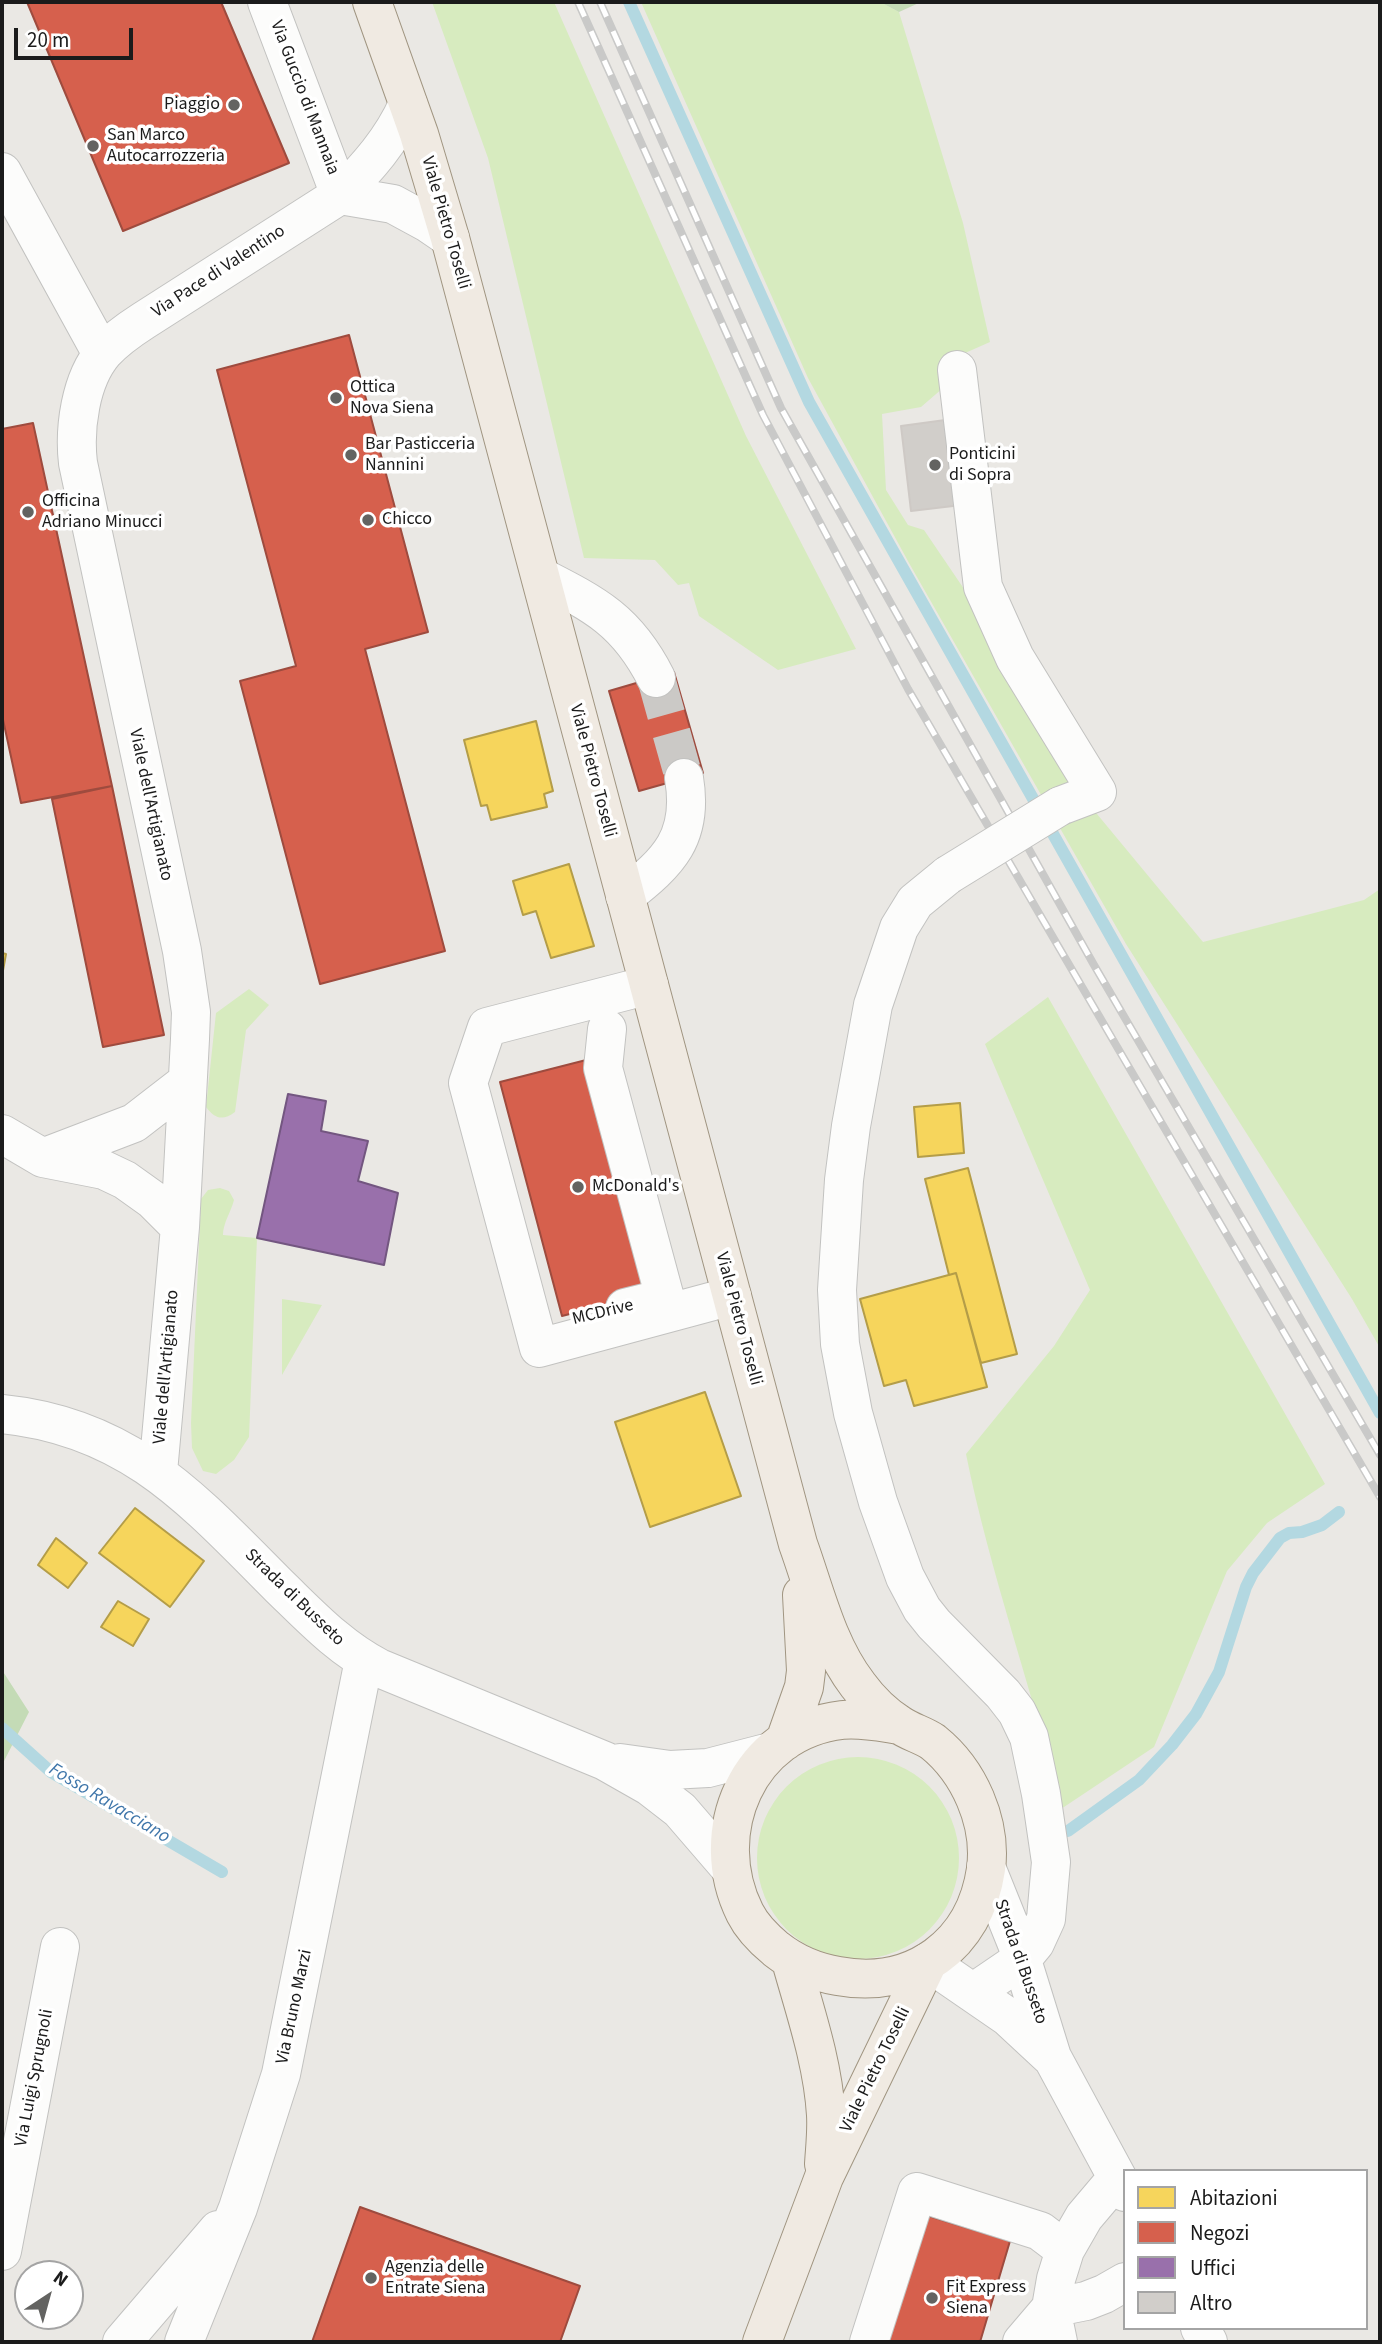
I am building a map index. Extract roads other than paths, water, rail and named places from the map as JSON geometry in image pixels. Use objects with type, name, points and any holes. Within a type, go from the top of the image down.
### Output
[{"type":"main road","name":"Viale Pietro Toselli","points":[[372,2],[408,104],[450,238],[798,1544],[840,1658],[867,1697],[900,1725],[932,1741],[959,1769],[978,1802],[986,1840],[986,1867],[981,1891],[972,1913],[956,1936],[928,1962],[899,1976],[865,1980],[819,1973],[791,1961],[763,1938],[745,1915],[730,1868],[729,1836],[734,1812],[747,1780],[778,1746],[804,1687],[807,1654],[798,1544]]},
{"type":"main road","name":"Viale Pietro Toselli","points":[[778,1746],[815,1727],[841,1720],[867,1720],[900,1725]]},
{"type":"main road","name":"Viale Pietro Toselli","points":[[791,1961],[824,2096],[824,2177]]},
{"type":"main road","name":"Viale Pietro Toselli","points":[[762,2342],[824,2177],[928,1962]]},
{"type":"street","name":"Via Guccio di Mannaia","points":[[267,2],[340,195]]},
{"type":"street","name":"Via Pace di Valentino","points":[[102,354],[143,321],[340,195],[363,173],[388,142],[408,104]]},
{"type":"street","points":[[2,172],[102,354]]},
{"type":"street","points":[[340,195],[393,204],[450,238]]},
{"type":"street","name":"Viale dell'Artigianato","points":[[102,354],[86,388],[78,418],[78,464],[182,951],[191,1012],[180,1227],[158,1472]]},
{"type":"street","points":[[957,370],[983,587],[1015,658],[1097,792],[1059,806],[948,875],[915,902],[898,928],[873,1005],[844,1180],[837,1290],[840,1344],[853,1413],[877,1502],[905,1577],[922,1609],[1011,1703],[1023,1723],[1029,1737],[1047,1824],[1051,1862],[1046,1919],[1035,1943],[1021,1960],[974,1992]]},
{"type":"street","points":[[541,577],[610,617],[629,634],[643,652],[656,678]]},
{"type":"street","points":[[625,896],[651,876],[671,855],[686,821],[688,800],[684,778]]},
{"type":"street","points":[[649,985],[603,1014],[484,1035],[468,1083],[539,1348],[732,1296]]},
{"type":"street","points":[[603,1014],[681,1310]]},
{"type":"street","name":"MCDrive","points":[[484,1035],[557,1325],[664,1298],[603,1068],[603,1014]]},
{"type":"street","points":[[43,1158],[107,1136],[134,1123],[187,1082]]},
{"type":"street","points":[[2,1134],[43,1158],[104,1170],[125,1180],[153,1200],[180,1227]]},
{"type":"street","name":"Strada di Busseto","points":[[2,1413],[79,1431],[119,1448],[158,1472],[205,1512],[331,1635],[364,1660],[604,1761],[649,1786],[680,1810],[730,1868]]},
{"type":"street","name":"Via Bruno Marzi","points":[[184,2342],[238,2208],[281,2074],[364,1660]]},
{"type":"street","name":"Strada di Busseto","points":[[604,1761],[670,1770],[689,1769],[725,1765],[778,1746]]},
{"type":"street","name":"Strada di Busseto","points":[[986,1867],[1021,1960],[1052,2057],[1121,2185]]},
{"type":"street","name":"Via Luigi Sprugnoli","points":[[2,2251],[60,1947]]},
{"type":"street","name":"Strada di Busseto","points":[[928,1962],[1008,2017],[1052,2057]]},
{"type":"street","points":[[1054,2325],[1056,2279],[1065,2250],[1084,2217],[1121,2185]]},
{"type":"street","points":[[869,2342],[917,2192],[1040,2231],[1065,2250]]},
{"type":"street","points":[[122,2342],[238,2208]]},
{"type":"street","points":[[1022,2342],[1054,2325],[1086,2301],[1123,2283]]},
{"type":"waterway","points":[[629,2],[809,402],[1380,1413]]},
{"type":"waterway","points":[[1068,1831],[1139,1780],[1196,1714],[1219,1672],[1246,1587],[1253,1573],[1280,1538],[1289,1533],[1322,1525],[1339,1512]]},
{"type":"waterway","name":"Fosso Ravacciano","points":[[2,1728],[51,1772],[222,1872]]},
{"type":"tunnel","points":[[656,678],[684,778]]},
{"type":"railway","points":[[578,2],[763,415],[908,689],[1380,1497]]},
{"type":"railway","points":[[600,2],[781,408],[1094,965],[1380,1455]]},
{"type":"place","name":"Piaggio","points":[[234,105]]},
{"type":"place","name":"San Marco Autocarrozzeria","points":[[93,146]]},
{"type":"place","name":"Ottica Nova Siena","points":[[336,398]]},
{"type":"place","name":"Bar Pasticceria Nannini","points":[[351,455]]},
{"type":"place","name":"Ponticini di Sopra","points":[[935,465]]},
{"type":"place","name":"Officina Adriano Minucci","points":[[28,512]]},
{"type":"place","name":"Chicco","points":[[368,520]]},
{"type":"place","name":"McDonald's","points":[[578,1187]]},
{"type":"place","name":"Agenzia delle Entrate Siena","points":[[371,2278]]},
{"type":"place","name":"Fit Express Siena","points":[[932,2298]]}]
